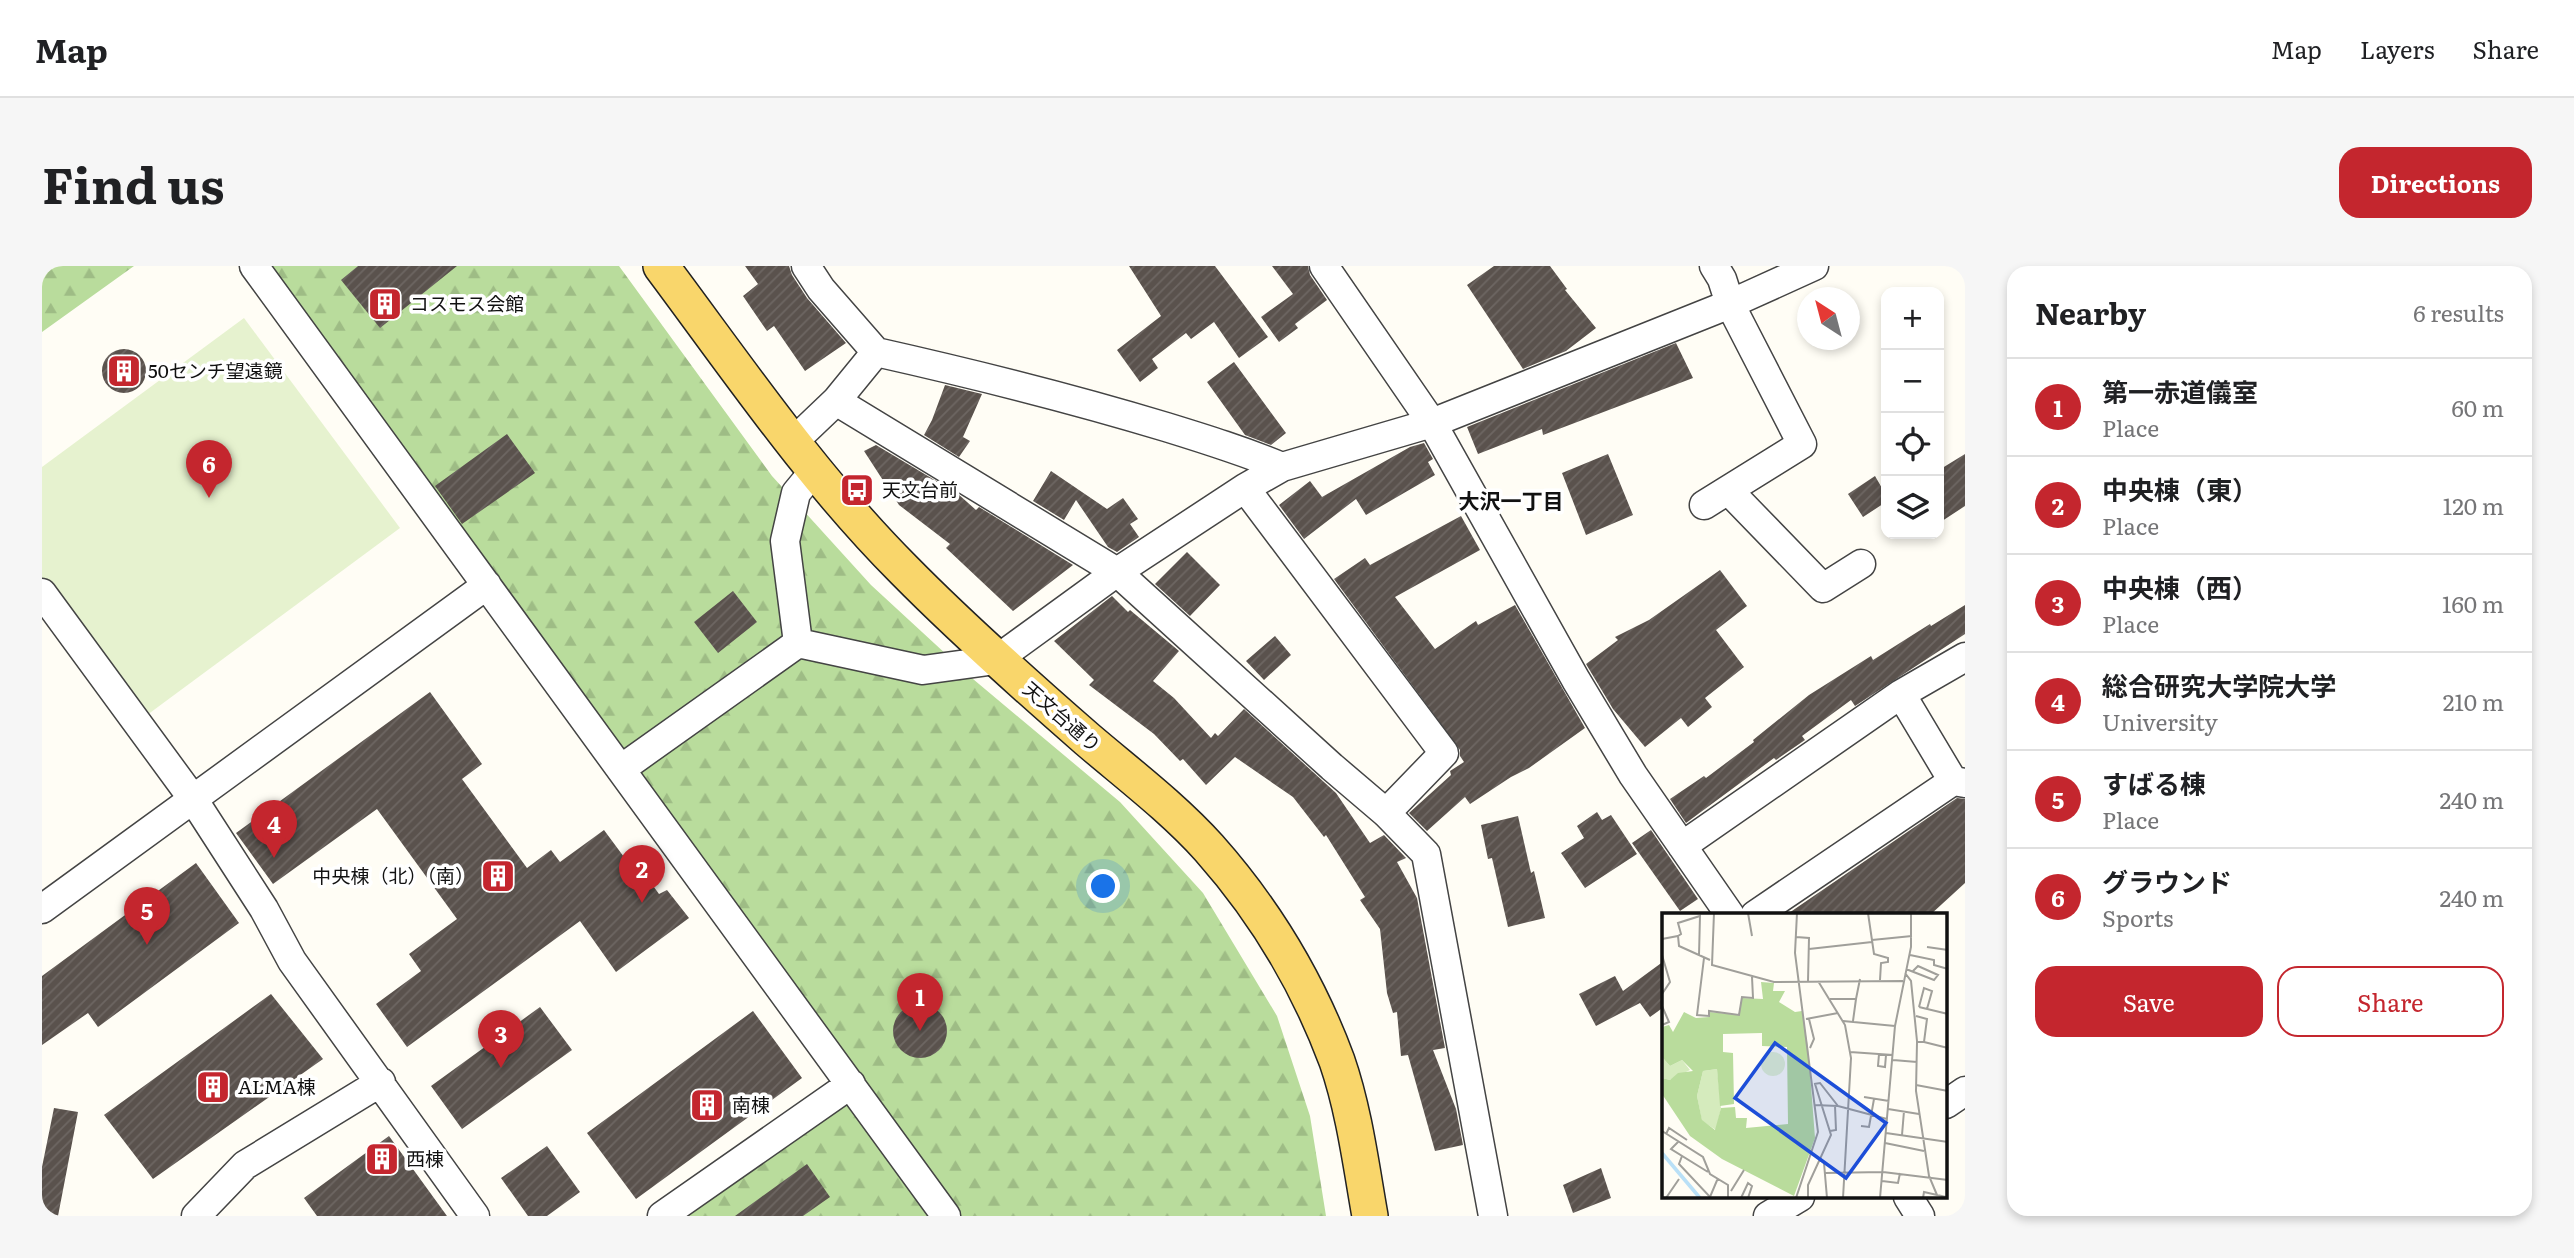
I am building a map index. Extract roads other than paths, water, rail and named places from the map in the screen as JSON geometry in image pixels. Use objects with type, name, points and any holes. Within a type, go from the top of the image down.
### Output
[{"type":"main road","name":"天文台通り","points":[[661,266],[815,470],[900,567],[996,660],[1184,823],[1227,870],[1269,927],[1303,984],[1338,1065],[1370,1216]]},
{"type":"street","points":[[254,266],[946,1216]]},
{"type":"street","points":[[806,266],[821,289],[877,352],[1011,383],[1131,416],[1250,453],[1282,467]]},
{"type":"street","points":[[1324,266],[1432,423],[1576,680],[1633,775],[1729,913]]},
{"type":"street","points":[[1704,505],[1802,444],[1730,304],[1722,279],[1714,266]]},
{"type":"street","points":[[621,769],[798,643],[923,670],[996,660],[1117,572],[1245,488],[1282,467],[1432,423],[1730,304],[1814,266]]},
{"type":"street","points":[[793,442],[836,401],[877,352]]},
{"type":"street","points":[[836,401],[1117,572],[1386,813],[1426,854],[1493,1216]]},
{"type":"street","points":[[798,643],[785,541],[796,493],[815,470]]},
{"type":"street","points":[[1245,488],[1444,753],[1386,813]]},
{"type":"street","points":[[1728,489],[1823,588],[1861,564]]},
{"type":"street","points":[[42,909],[487,585]]},
{"type":"street","points":[[42,593],[193,799],[264,909],[292,961],[475,1216]]},
{"type":"street","points":[[1682,846],[1901,694],[1965,657]]},
{"type":"street","points":[[1758,913],[1959,782],[1901,694]]},
{"type":"street","points":[[196,1216],[245,1165],[381,1082]]},
{"type":"street","points":[[663,1216],[851,1084]]},
{"type":"street","points":[[1948,1103],[1965,1091]]},
{"type":"street","points":[[1768,1216],[1798,1198]]},
{"type":"street","points":[[1909,1198],[1920,1216]]},
{"type":"place","name":"コスモス会館","points":[[385,304]]},
{"type":"place","name":"50センチ望遠鏡","points":[[124,371]]},
{"type":"place","name":"天文台前","points":[[857,490]]},
{"type":"place","name":"グラウンド","points":[[209,498]]},
{"type":"place","name":"総合研究大学院大学","points":[[274,858]]},
{"type":"place","name":"中央棟（北）（南）","points":[[498,876]]},
{"type":"place","name":"中央棟（東）","points":[[642,903]]},
{"type":"place","name":"すばる棟","points":[[147,945]]},
{"type":"place","name":"第一赤道儀室","points":[[920,1031]]},
{"type":"place","name":"中央棟（西）","points":[[501,1068]]},
{"type":"place","name":"ALMA棟","points":[[213,1087]]},
{"type":"place","name":"南棟","points":[[707,1105]]},
{"type":"place","name":"西棟","points":[[382,1159]]},
{"type":"district","name":"大沢一丁目","points":[[1511,502]]}]
